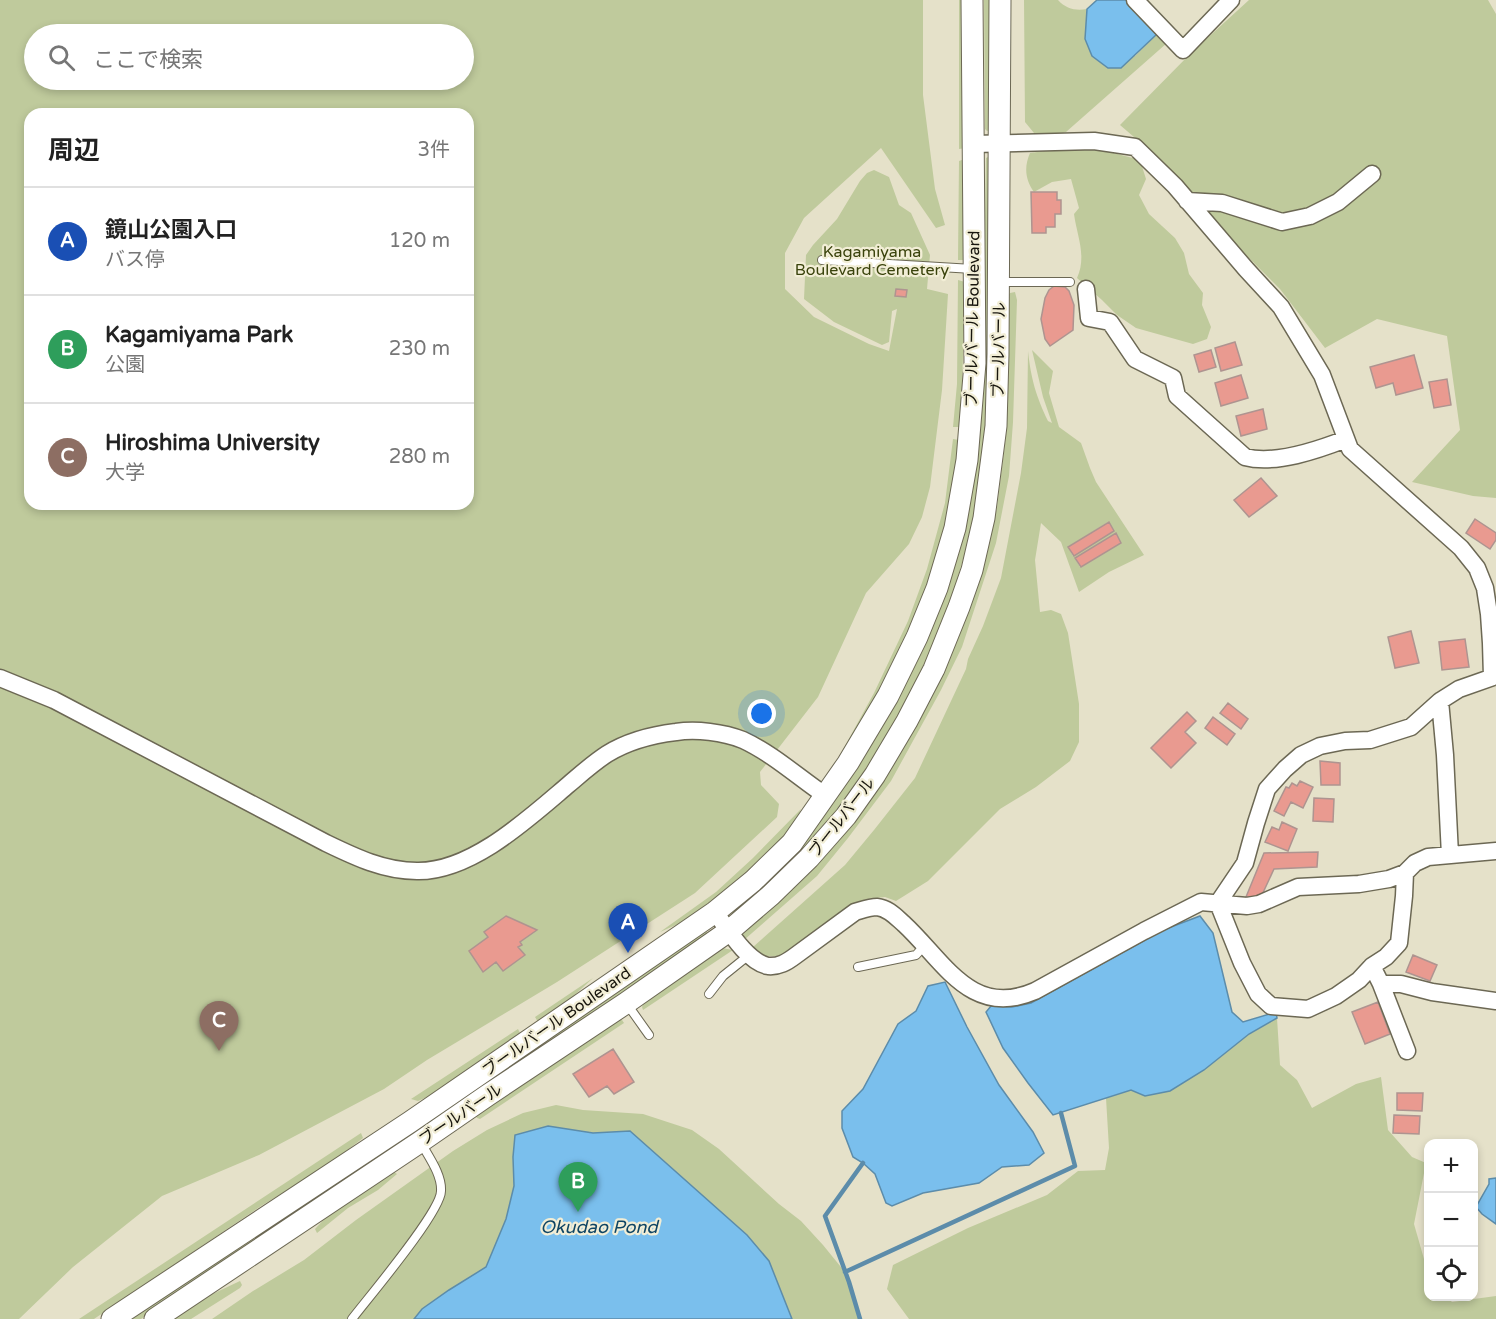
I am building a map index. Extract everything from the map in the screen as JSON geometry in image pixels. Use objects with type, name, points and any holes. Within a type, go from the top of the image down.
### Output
[{"type":"street","name":"ブールバール Boulevard","points":[[112,1319],[410,1122],[715,912],[792,843],[849,763],[888,696],[917,637],[937,588],[956,528],[967,460],[975,363],[972,0]]},
{"type":"street","name":"ブールバール","points":[[155,1319],[626,1003],[729,931],[809,858],[846,816],[875,775],[907,721],[938,659],[972,570],[984,518],[996,426],[1000,0]]},
{"type":"street","points":[[1135,0],[1183,50],[1231,0]]},
{"type":"street","points":[[973,144],[1094,141],[1135,147],[1175,186],[1281,307],[1322,375],[1350,449],[1461,548],[1477,568],[1485,588],[1494,676],[1459,689],[1440,701],[1411,727],[1370,740],[1345,741],[1320,746],[1301,755],[1267,789],[1245,863],[1218,903]]},
{"type":"street","points":[[1187,201],[1222,203],[1282,222],[1310,216],[1338,202],[1372,174]]},
{"type":"street","points":[[1086,289],[1089,318],[1110,322],[1135,359],[1173,378],[1177,396],[1245,457],[1257,460],[1303,454],[1346,439]]},
{"type":"street","points":[[0,678],[54,700],[336,848],[366,862],[399,869],[436,870],[466,860],[504,836],[608,753],[625,744],[657,734],[700,731],[742,740],[777,760],[826,796]]},
{"type":"street","points":[[1440,701],[1450,855]]},
{"type":"street","points":[[715,912],[749,955],[760,963],[777,966],[787,962],[855,912],[878,907],[895,916],[961,983],[978,994],[990,998],[1011,999],[1035,992],[1201,902],[1247,906],[1258,904],[1298,887],[1359,884],[1389,879],[1405,873],[1415,863],[1428,857],[1496,851]]},
{"type":"street","points":[[1218,903],[1242,963],[1258,993],[1271,1006],[1308,1009],[1336,996],[1359,980],[1372,966],[1386,957],[1398,943],[1405,873]]},
{"type":"street","points":[[1372,966],[1407,1051]]},
{"type":"street","points":[[1381,984],[1401,984],[1432,992],[1496,1000]]},
{"type":"lane","points":[[822,260],[974,269]]},
{"type":"lane","points":[[999,282],[1070,282]]},
{"type":"lane","points":[[858,967],[916,955],[924,946]]},
{"type":"lane","points":[[709,994],[723,976],[749,955]]},
{"type":"lane","points":[[626,1003],[649,1035]]},
{"type":"lane","points":[[352,1319],[416,1237],[437,1206],[441,1194],[441,1182],[410,1122]]},
{"type":"green space","name":"Kagamiyama Boulevard Cemetery","points":[[0,0],[923,0],[923,95],[935,189],[945,225],[936,228],[881,148],[804,218],[785,253],[785,289],[814,317],[869,344],[889,351],[897,309],[892,311],[889,342],[882,345],[834,322],[804,299],[806,255],[837,219],[867,173],[874,170],[889,177],[899,205],[911,213],[930,255],[927,289],[948,294],[942,390],[930,487],[922,517],[909,544],[866,593],[818,697],[760,772],[761,785],[779,804],[777,817],[695,893],[384,1089],[259,1155],[162,1196],[73,1267],[19,1319],[0,1319]]},
{"type":"green space","points":[[959,0],[967,0],[966,148],[959,149]]},
{"type":"green space","points":[[984,0],[993,0],[991,130],[987,131],[985,129]]},
{"type":"green space","points":[[1024,0],[1058,0],[1071,9],[1087,9],[1085,39],[1135,56],[1157,34],[1167,43],[1066,132],[1054,136],[1034,133],[1025,122]]},
{"type":"green space","points":[[1249,0],[1488,0],[1496,14],[1496,498],[1473,496],[1412,482],[1460,430],[1447,336],[1377,319],[1325,348],[1280,289],[1148,149],[1120,125],[1191,53]]},
{"type":"green space","points":[[1081,146],[1140,160],[1146,179],[1139,195],[1149,214],[1175,238],[1184,253],[1189,274],[1203,293],[1202,305],[1211,327],[1207,339],[1193,344],[1136,328],[1117,315],[1077,278],[1081,254],[1074,214],[1079,208],[1071,179],[1052,182],[1034,192],[1027,178],[1026,168],[1030,153]]},
{"type":"green space","points":[[986,158],[992,158],[988,434],[981,484],[948,611],[915,686],[844,804],[811,845],[735,915],[731,913],[731,909],[812,829],[856,771],[902,692],[926,641],[953,573],[966,514],[984,277]]},
{"type":"green space","points":[[965,159],[965,260],[958,260],[959,161]]},
{"type":"green space","points":[[958,280],[965,282],[961,427],[953,427],[957,384]]},
{"type":"green space","points":[[1015,292],[1017,300],[1009,476],[996,543],[962,647],[891,781],[817,876],[744,940],[744,930],[812,870],[842,832],[974,594],[987,554],[997,507],[1006,436],[1008,296]]},
{"type":"green space","points":[[1032,350],[1053,371],[1049,393],[1059,427],[1081,443],[1096,482],[1144,555],[1109,572],[1079,592],[1061,542],[1041,523],[1035,560],[1040,612],[1051,610],[1061,614],[1068,633],[1079,704],[1079,742],[1070,761],[1036,787],[1000,809],[928,881],[896,901],[885,897],[867,899],[845,911],[784,956],[763,956],[753,947],[845,865],[915,778],[966,669],[1001,578],[1027,428],[1028,351],[1037,395],[1048,421],[1052,423],[1043,397]],"holes":[[[1108,522],[1114,531],[1073,556],[1068,547]],[[1116,534],[1121,543],[1080,567],[1075,558]]]},
{"type":"green space","points":[[953,439],[959,440],[955,479],[935,567],[888,682],[834,766],[874,693],[908,621],[927,569],[945,503]]},
{"type":"green space","points":[[801,809],[786,835],[711,905],[685,921],[660,932],[716,892]]},
{"type":"green space","points":[[704,931],[707,932],[707,936],[584,1021],[535,1049]]},
{"type":"green space","points":[[722,948],[733,950],[643,1010],[644,1003]]},
{"type":"green space","points":[[593,978],[566,1003],[538,1022],[535,1017]]},
{"type":"green space","points":[[1277,1018],[1280,1065],[1297,1080],[1312,1108],[1356,1084],[1381,1077],[1388,1130],[1412,1157],[1424,1162],[1414,1224],[1424,1259],[1424,1301],[1478,1301],[1478,1298],[1496,1296],[1496,1319],[909,1319],[887,1289],[893,1265],[968,1228],[1047,1195],[1078,1171],[1105,1170],[1109,1148],[1106,1098],[1131,1090],[1145,1096],[1204,1070],[1249,1034]]},
{"type":"green space","points":[[617,1019],[624,1023],[480,1119],[477,1118],[476,1116],[485,1108]]},
{"type":"green space","points":[[518,1029],[521,1035],[427,1097],[418,1101],[411,1099]]},
{"type":"green space","points":[[556,1105],[583,1110],[643,1114],[692,1130],[719,1149],[801,1221],[823,1245],[845,1272],[860,1319],[212,1319],[304,1260],[453,1151],[487,1130],[523,1113]]},
{"type":"green space","points":[[361,1133],[363,1138],[325,1167],[261,1206],[94,1319],[79,1319]]},
{"type":"green space","points":[[394,1172],[397,1174],[378,1190],[348,1208],[317,1233],[315,1229],[331,1212]]},
{"type":"green space","points":[[314,1202],[141,1319],[123,1319],[263,1226]]},
{"type":"green space","points":[[240,1281],[242,1285],[240,1288],[191,1319],[170,1319],[204,1298]]},
{"type":"water","points":[[1097,0],[1126,0],[1157,34],[1121,68],[1108,68],[1092,56],[1085,39],[1087,9]]},
{"type":"water","points":[[1200,916],[1213,933],[1232,1012],[1243,1022],[1276,1012],[1277,1018],[1249,1034],[1204,1070],[1170,1091],[1145,1096],[1131,1090],[1053,1115],[1003,1048],[986,1012],[991,1006],[1012,1007],[1031,1003],[1163,930]]},
{"type":"water","points":[[945,982],[999,1085],[1033,1132],[1044,1153],[1029,1165],[1002,1167],[979,1183],[923,1193],[892,1206],[886,1203],[875,1174],[853,1157],[842,1128],[842,1111],[863,1089],[898,1024],[916,1011],[928,986]]},
{"type":"water","name":"Okudao Pond","points":[[548,1126],[593,1133],[630,1131],[747,1235],[769,1261],[792,1319],[414,1319],[422,1309],[486,1267],[506,1219],[514,1186],[515,1135]]},
{"type":"water","points":[[1496,1178],[1496,1224],[1478,1209],[1478,1203],[1489,1184],[1489,1179]]},
{"type":"building","points":[[1031,192],[1057,192],[1057,200],[1061,200],[1061,214],[1055,214],[1055,227],[1046,227],[1046,233],[1032,233]]},
{"type":"building","points":[[1054,286],[1065,287],[1069,291],[1074,305],[1073,330],[1050,346],[1045,339],[1041,319],[1045,298]]},
{"type":"building","points":[[896,289],[907,290],[906,297],[895,296]]},
{"type":"building","points":[[1235,342],[1242,365],[1221,371],[1215,348]]},
{"type":"building","points":[[1211,350],[1216,367],[1199,372],[1194,355]]},
{"type":"building","points":[[1414,355],[1423,388],[1396,395],[1393,383],[1376,388],[1370,367]]},
{"type":"building","points":[[1241,375],[1248,398],[1221,406],[1215,383]]},
{"type":"building","points":[[1447,379],[1451,405],[1434,408],[1429,382]]},
{"type":"building","points":[[1263,409],[1267,429],[1241,436],[1236,416]]},
{"type":"building","points":[[1261,478],[1277,496],[1249,517],[1234,500]]},
{"type":"building","points":[[1475,519],[1496,533],[1496,540],[1490,549],[1466,533]]},
{"type":"building","points":[[1109,522],[1114,531],[1074,556],[1068,547]]},
{"type":"building","points":[[1116,533],[1121,543],[1081,567],[1075,558]]},
{"type":"building","points":[[1411,631],[1419,663],[1395,668],[1388,637]]},
{"type":"building","points":[[1465,639],[1469,667],[1442,670],[1439,642]]},
{"type":"building","points":[[1228,703],[1248,719],[1241,729],[1220,713]]},
{"type":"building","points":[[1187,712],[1196,721],[1185,732],[1196,743],[1171,768],[1151,748]]},
{"type":"building","points":[[1213,717],[1235,734],[1227,745],[1205,728]]},
{"type":"building","points":[[1320,761],[1340,763],[1340,785],[1321,785]]},
{"type":"building","points":[[1300,781],[1313,787],[1303,808],[1291,802],[1284,816],[1274,811],[1286,787],[1289,788],[1292,783],[1297,786]]},
{"type":"building","points":[[1314,798],[1334,799],[1333,822],[1313,821]]},
{"type":"building","points":[[1282,822],[1297,829],[1288,851],[1265,842],[1272,827],[1279,830]]},
{"type":"building","points":[[1318,852],[1317,867],[1274,869],[1261,897],[1246,897],[1264,853]]},
{"type":"building","points":[[506,916],[537,930],[520,942],[522,945],[518,947],[525,955],[503,971],[496,962],[483,972],[469,951],[488,937],[484,932]]},
{"type":"building","points":[[1413,955],[1437,965],[1430,981],[1406,972]]},
{"type":"building","points":[[1378,1002],[1390,1034],[1365,1044],[1352,1012]]},
{"type":"building","points":[[613,1049],[634,1082],[614,1094],[607,1086],[589,1097],[573,1074]]},
{"type":"building","points":[[1397,1093],[1423,1093],[1422,1111],[1397,1110]]},
{"type":"building","points":[[1394,1115],[1420,1116],[1419,1134],[1393,1133]]},
{"type":"waterway","points":[[845,1272],[1075,1166],[1061,1113]]},
{"type":"waterway","points":[[860,1319],[825,1216],[863,1163]]},
{"type":"place","name":"鏡山公園入口","points":[[628,953]]},
{"type":"place","name":"Hiroshima University","points":[[219,1051]]},
{"type":"place","name":"Kagamiyama Park","points":[[578,1212]]}]
